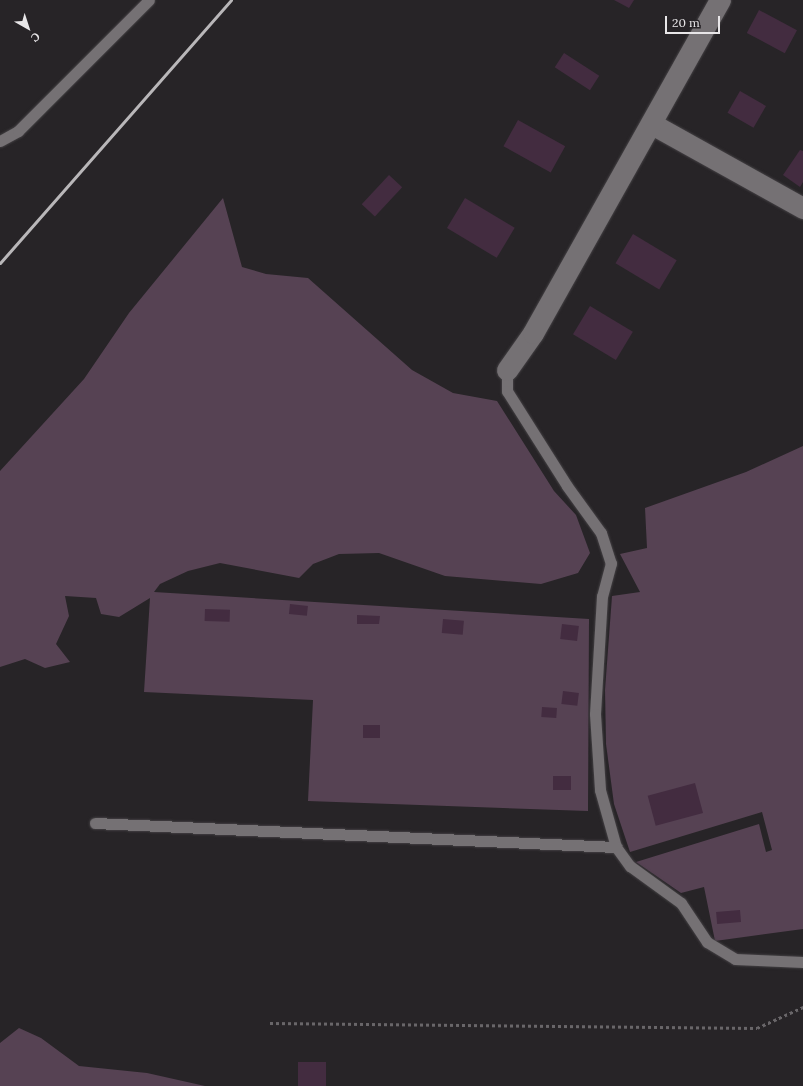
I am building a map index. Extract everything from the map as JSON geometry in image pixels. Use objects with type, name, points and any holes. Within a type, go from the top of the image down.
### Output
[{"type":"street","points":[[507,370],[533,333],[652,124],[720,0]]},
{"type":"street","points":[[652,124],[803,208]]},
{"type":"lane","points":[[0,141],[18,131],[149,0]]},
{"type":"lane","points":[[507,370],[507,391],[567,486],[601,533],[611,563],[602,596],[595,714],[600,790],[616,847],[630,866],[681,903],[707,942],[735,960],[803,962]]},
{"type":"lane","points":[[95,823],[616,847]]},
{"type":"path","points":[[270,1023],[757,1028],[803,1007]]},
{"type":"shaded area","points":[[223,198],[242,267],[266,274],[308,278],[412,370],[453,393],[497,401],[554,491],[576,515],[590,553],[578,573],[541,584],[445,576],[379,553],[339,554],[313,564],[299,578],[220,563],[188,571],[160,584],[154,592],[589,619],[588,811],[308,801],[313,700],[144,692],[150,598],[119,617],[101,614],[96,598],[65,596],[69,616],[56,644],[70,662],[45,668],[25,659],[0,667],[0,471],[84,379],[129,313]]},
{"type":"shaded area","points":[[803,446],[803,929],[715,941],[704,887],[681,893],[636,862],[759,824],[766,852],[772,850],[762,812],[630,852],[614,804],[606,744],[605,690],[612,596],[640,592],[620,554],[647,548],[645,508],[746,472]]},
{"type":"shaded area","points":[[19,1028],[41,1038],[79,1066],[147,1073],[205,1086],[0,1086],[0,1043]]},
{"type":"building","points":[[614,0],[634,0],[629,8]]},
{"type":"building","points":[[759,10],[797,30],[785,53],[747,33]]},
{"type":"building","points":[[564,53],[599,76],[590,90],[555,67]]},
{"type":"building","points":[[740,91],[766,106],[753,128],[728,113]]},
{"type":"building","points":[[518,120],[565,146],[551,172],[503,146]]},
{"type":"building","points":[[800,150],[803,151],[803,182],[800,187],[783,175]]},
{"type":"building","points":[[389,175],[402,187],[375,217],[362,204]]},
{"type":"building","points":[[465,198],[515,228],[497,258],[447,228]]},
{"type":"building","points":[[633,234],[677,260],[659,289],[615,263]]},
{"type":"building","points":[[590,306],[633,332],[616,360],[573,334]]},
{"type":"building","points":[[290,604],[308,606],[307,616],[289,614]]},
{"type":"building","points":[[205,609],[230,610],[230,622],[205,621]]},
{"type":"building","points":[[357,615],[380,616],[379,624],[357,624]]},
{"type":"building","points":[[443,619],[464,621],[463,635],[442,633]]},
{"type":"building","points":[[562,624],[579,626],[577,641],[560,639]]},
{"type":"building","points":[[563,691],[579,693],[577,706],[561,704]]},
{"type":"building","points":[[542,707],[557,708],[556,718],[541,717]]},
{"type":"building","points":[[363,725],[380,725],[380,738],[363,738]]},
{"type":"building","points":[[553,776],[571,776],[571,790],[553,790]]},
{"type":"building","points":[[695,783],[703,813],[656,826],[648,796]]},
{"type":"building","points":[[740,910],[741,922],[717,924],[716,912]]},
{"type":"building","points":[[298,1062],[326,1062],[326,1086],[298,1086]]},
{"type":"railway","points":[[0,263],[231,0]]}]
